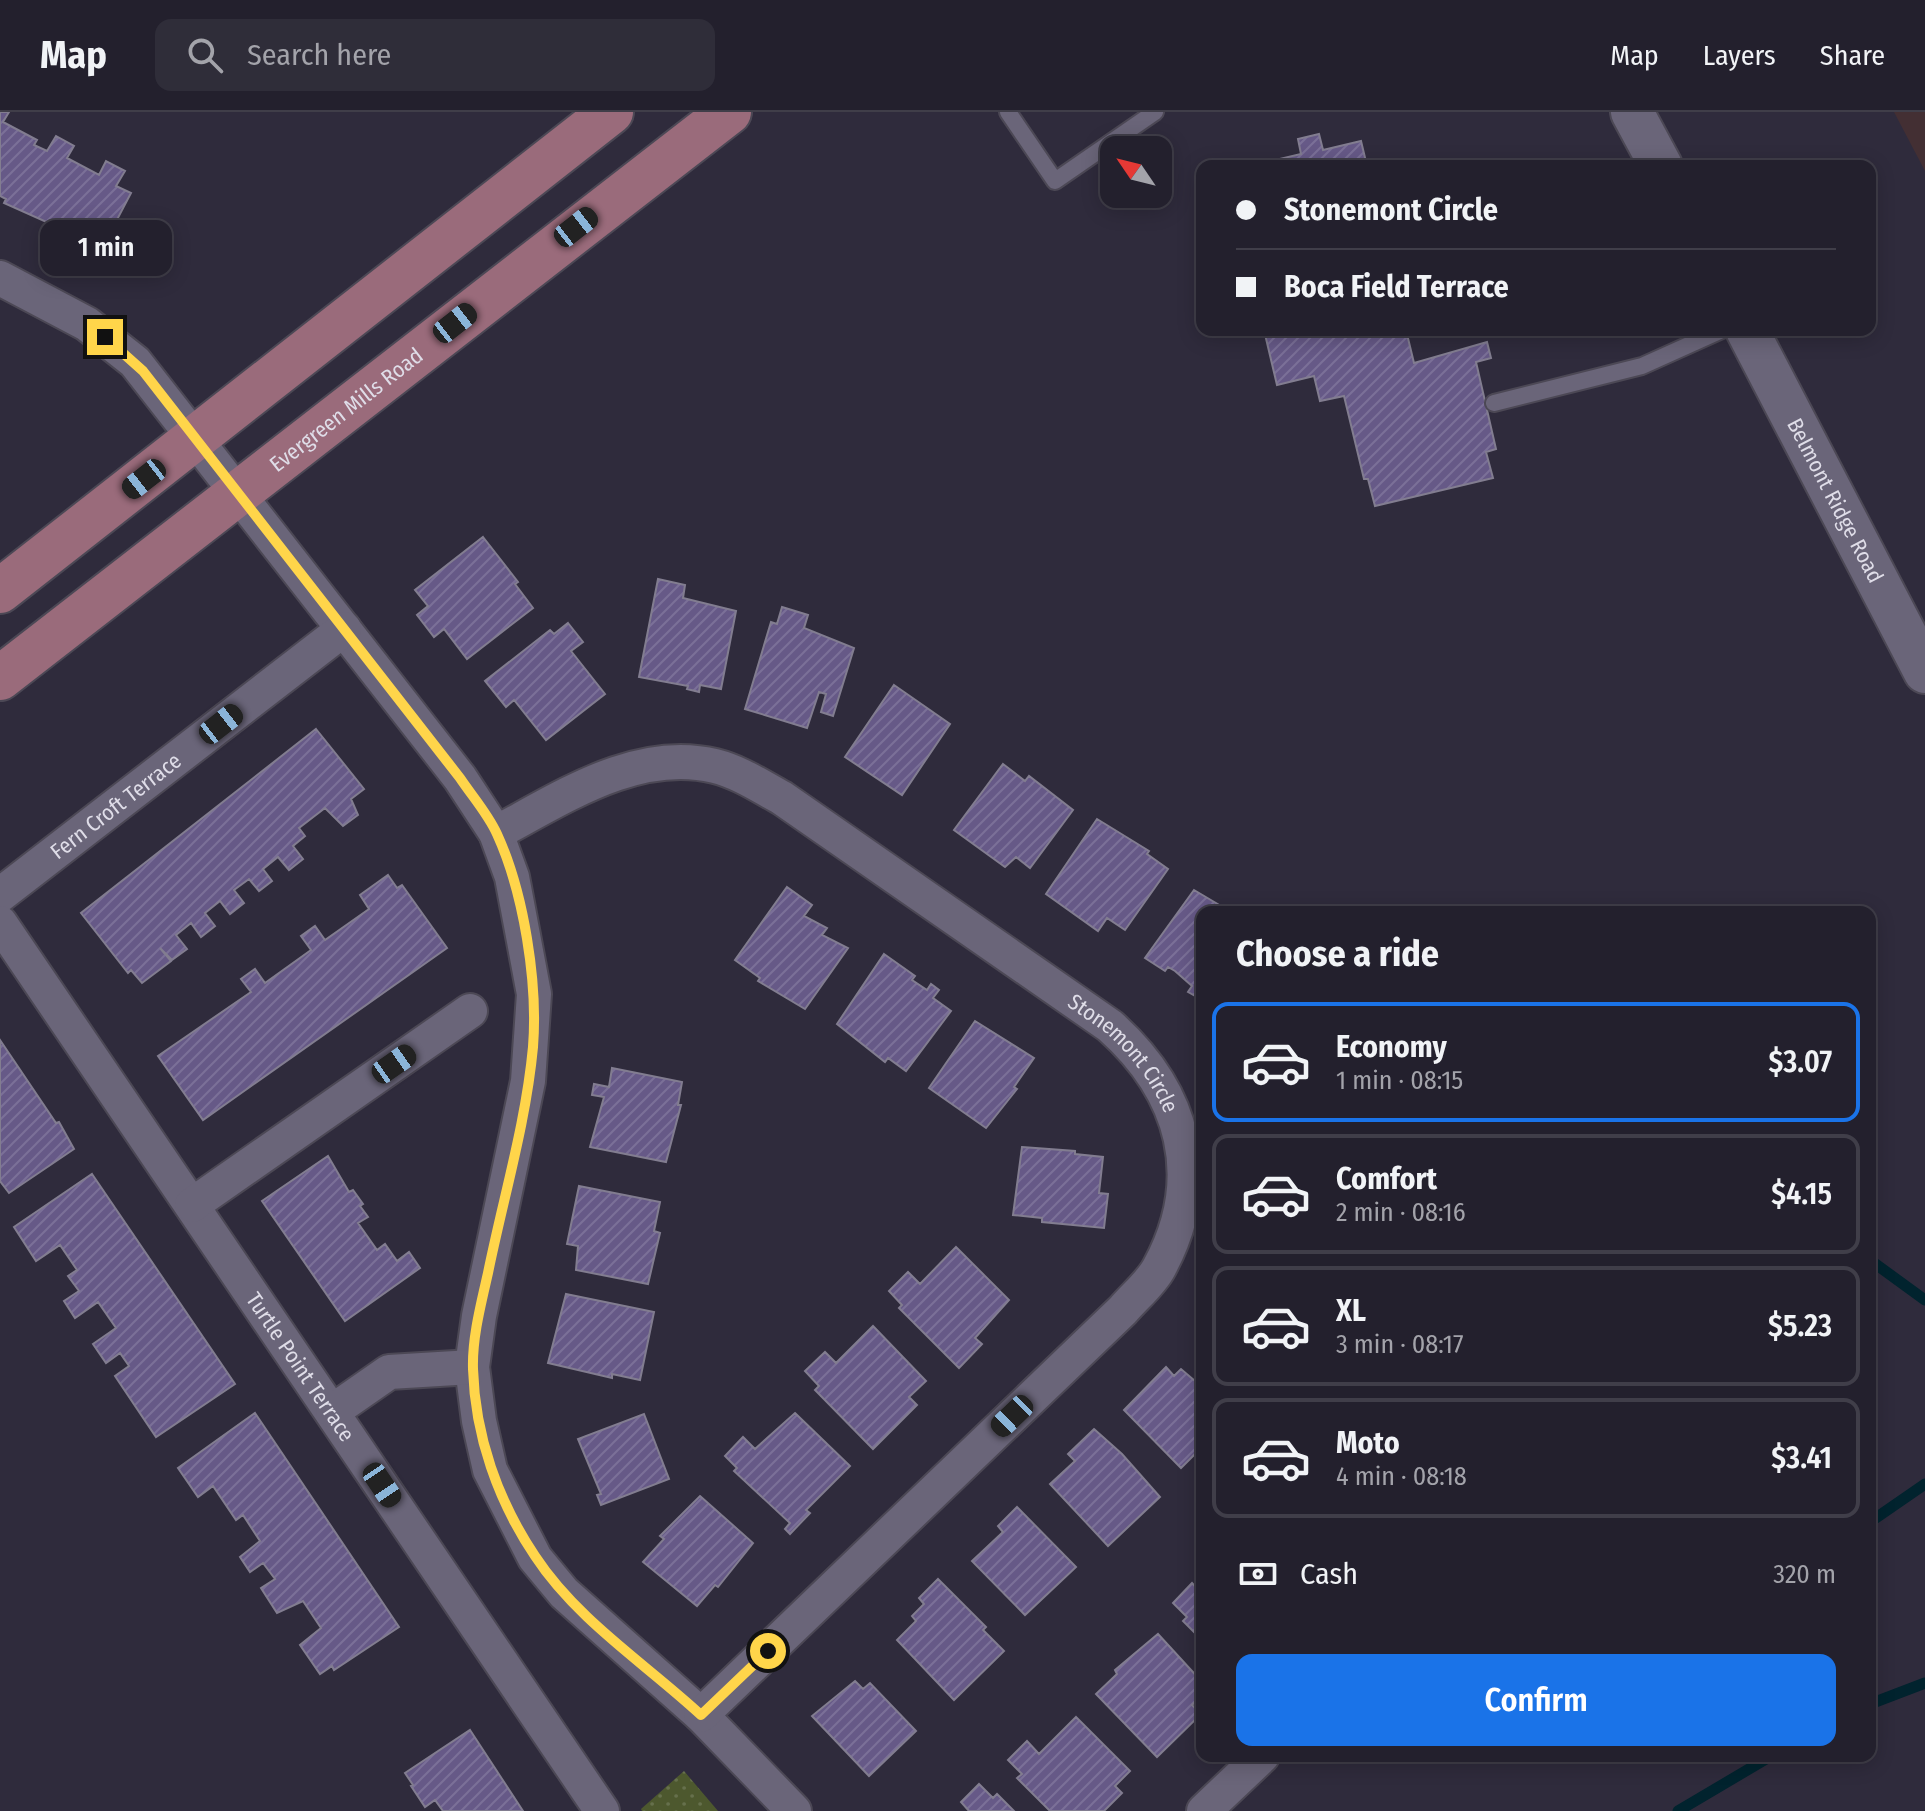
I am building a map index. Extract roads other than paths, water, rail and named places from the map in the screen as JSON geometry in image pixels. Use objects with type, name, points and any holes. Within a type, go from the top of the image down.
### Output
[{"type":"main road","points":[[0,591],[611,112]]},
{"type":"main road","name":"Evergreen Mills Road","points":[[0,678],[729,112]]},
{"type":"street","points":[[1632,112],[1658,160]]},
{"type":"street","points":[[0,278],[87,324],[123,350],[460,778],[496,833],[512,877],[534,994],[533,1046],[479,1316],[472,1367],[479,1421],[490,1470],[535,1558],[599,1627],[701,1715],[794,1811]]},
{"type":"street","name":"Belmont Ridge Road","points":[[1750,336],[1925,672]]},
{"type":"street","name":"Fern Croft Terrace","points":[[0,895],[344,629]]},
{"type":"street","name":"Stonemont Circle","points":[[496,833],[582,788],[629,768],[674,762],[713,766],[738,774],[782,798],[1110,1026],[1140,1053],[1157,1078],[1184,1142],[1184,1187],[1178,1225],[1158,1270],[1123,1310],[701,1715]]},
{"type":"street","name":"Turtle Point Terrace","points":[[0,923],[602,1811]]},
{"type":"street","points":[[192,1205],[470,1011]]},
{"type":"street","points":[[333,1411],[389,1372],[472,1367]]},
{"type":"street","points":[[1204,1811],[1256,1762]]},
{"type":"lane","points":[[1008,112],[1055,181],[1155,112]]},
{"type":"lane","points":[[1494,403],[1642,366],[1709,336]]},
{"type":"waterway","points":[[1876,1264],[1925,1300]]},
{"type":"waterway","points":[[1876,1518],[1925,1484]]},
{"type":"waterway","points":[[1876,1702],[1925,1683]]},
{"type":"waterway","points":[[1678,1811],[1761,1762]]}]
